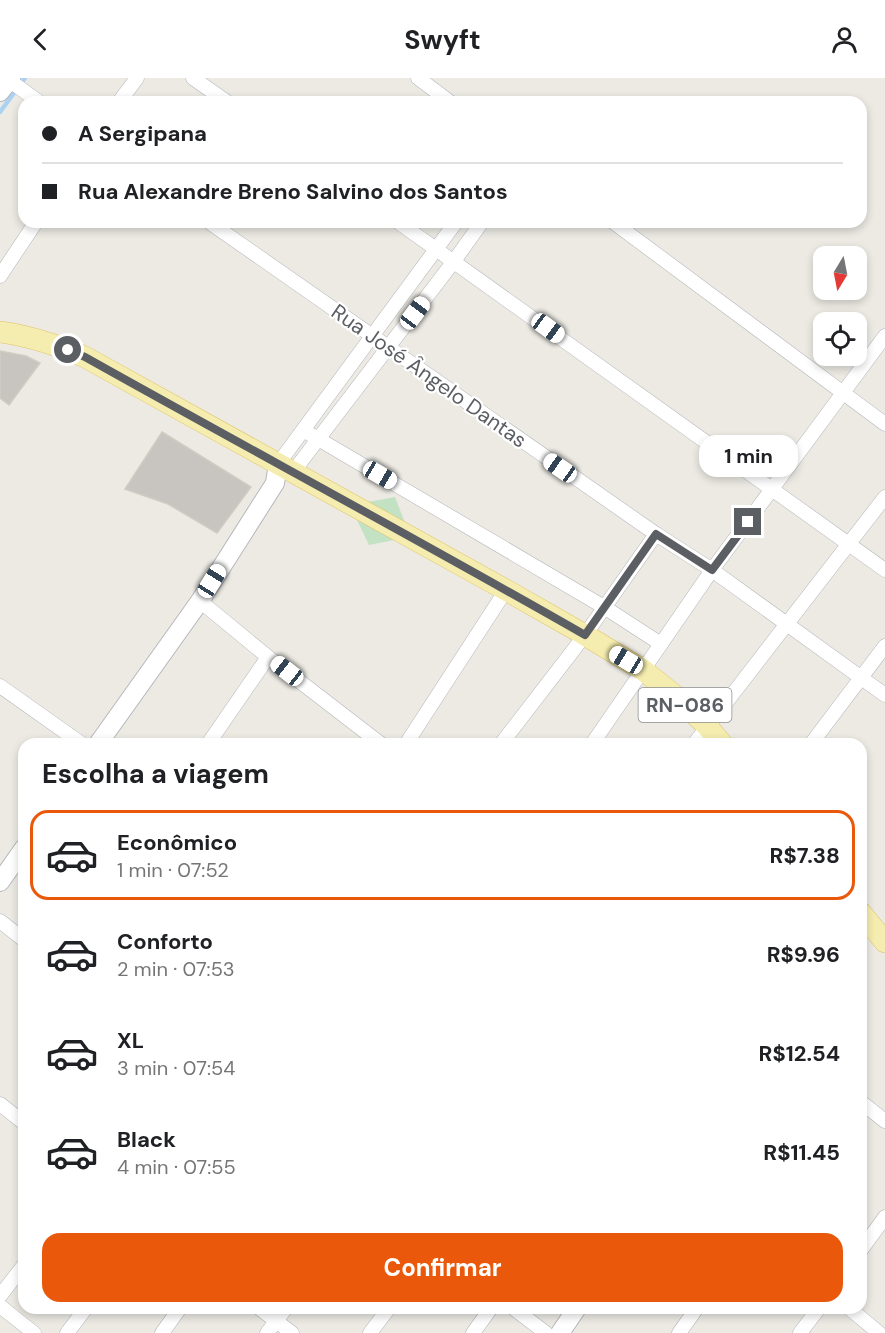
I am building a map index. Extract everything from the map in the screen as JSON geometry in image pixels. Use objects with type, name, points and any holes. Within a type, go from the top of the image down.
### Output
[{"type":"main road","name":"RN-086","points":[[0,332],[52,343],[85,357],[282,473],[506,590],[643,670],[678,698],[717,738]]},
{"type":"main road","points":[[867,921],[885,942]]},
{"type":"street","points":[[124,96],[137,78]]},
{"type":"street","points":[[193,78],[218,96]]},
{"type":"street","points":[[418,78],[442,96]]},
{"type":"street","points":[[7,84],[28,96]]},
{"type":"street","points":[[0,276],[32,228]]},
{"type":"street","name":"Rua José Ângelo Dantas","points":[[218,228],[656,534],[712,570],[885,695]]},
{"type":"street","points":[[406,228],[885,570]]},
{"type":"street","points":[[102,738],[200,601],[282,473],[303,430],[452,228]]},
{"type":"street","points":[[282,473],[318,439],[478,228]]},
{"type":"street","points":[[621,228],[885,424]]},
{"type":"street","points":[[596,738],[712,570],[885,336]]},
{"type":"street","points":[[303,430],[604,607],[661,644]]},
{"type":"street","points":[[698,738],[885,497]]},
{"type":"street","points":[[506,738],[585,635],[656,534]]},
{"type":"street","points":[[410,738],[506,590]]},
{"type":"street","points":[[200,601],[373,738]]},
{"type":"street","points":[[816,738],[885,646]]},
{"type":"street","points":[[212,738],[268,657]]},
{"type":"street","points":[[0,686],[74,738]]},
{"type":"street","points":[[0,882],[18,856]]},
{"type":"street","points":[[0,921],[18,935]]},
{"type":"street","points":[[0,1104],[18,1118]]},
{"type":"street","points":[[867,1106],[885,1120]]},
{"type":"street","points":[[867,1242],[885,1217]]},
{"type":"street","points":[[0,1296],[18,1272]]},
{"type":"street","points":[[0,1306],[34,1333]]},
{"type":"street","points":[[68,1333],[82,1314]]},
{"type":"street","points":[[162,1333],[176,1314]]},
{"type":"street","points":[[268,1314],[292,1333]]},
{"type":"street","points":[[267,1333],[282,1314]]},
{"type":"street","points":[[370,1333],[384,1314]]},
{"type":"street","points":[[473,1333],[487,1314]]},
{"type":"street","points":[[521,1314],[546,1333]]},
{"type":"street","points":[[560,1333],[573,1314]]},
{"type":"street","points":[[679,1333],[693,1314]]},
{"type":"street","points":[[800,1333],[814,1314]]},
{"type":"street","points":[[856,1314],[879,1333]]},
{"type":"green space","points":[[395,497],[405,523],[394,540],[369,545],[357,520],[368,502]]},
{"type":"building","points":[[0,351],[26,356],[40,363],[9,405],[0,398]]},
{"type":"building","points":[[162,432],[251,487],[217,533],[168,504],[125,489]]},
{"type":"waterway","points":[[0,112],[25,78]]},
{"type":"route","points":[[68,350],[85,357],[585,635],[656,534],[712,570],[748,522]]}]
